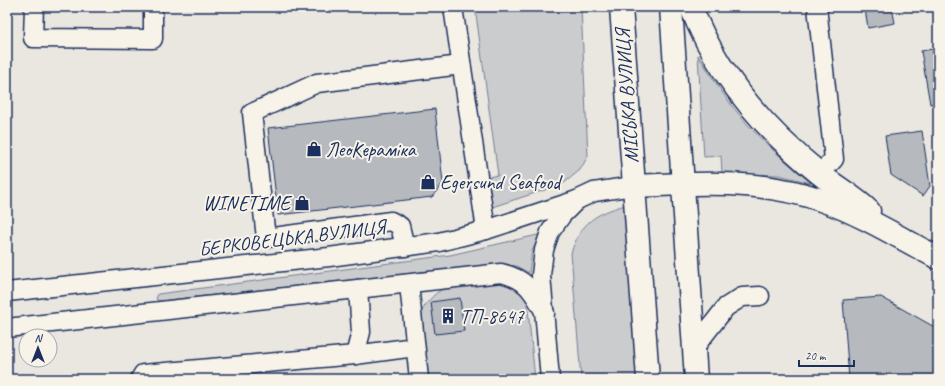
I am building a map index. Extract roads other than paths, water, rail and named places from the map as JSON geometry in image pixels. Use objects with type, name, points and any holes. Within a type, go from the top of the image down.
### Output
[{"type":"main road","name":"МІСЬКА ВУЛИЦЯ","points":[[621,7],[648,379]]},
{"type":"main road","points":[[671,7],[696,379]]},
{"type":"main road","points":[[691,7],[700,30],[722,69],[735,88],[768,128],[820,174],[866,208],[889,233]]},
{"type":"main road","points":[[633,186],[717,184],[770,188],[820,200],[850,212],[938,258]]},
{"type":"street","points":[[34,7],[33,38],[153,39],[153,7]]},
{"type":"street","points":[[453,7],[486,230]]},
{"type":"street","points":[[817,7],[834,159],[820,174]]},
{"type":"street","points":[[405,247],[400,226],[391,221],[266,238],[252,113],[317,82],[461,65]]},
{"type":"street","name":"БЕРКОВЕЦЬКА ВУЛИЦЯ","points":[[7,292],[320,258],[439,242],[486,230],[577,200],[594,192],[633,186]]},
{"type":"street","name":"БЕРКОВЕЦЬКА ВУЛИЦЯ","points":[[550,379],[542,275],[544,250],[550,232],[562,215],[577,200]]},
{"type":"street","points":[[317,231],[320,258]]},
{"type":"street","points":[[295,234],[298,260]]},
{"type":"street","name":"БЕРКОВЕЦЬКА ВУЛИЦЯ","points":[[7,328],[501,273],[515,276],[532,289],[545,313]]},
{"type":"street","points":[[409,284],[419,379]]},
{"type":"street","points":[[355,355],[361,332],[358,289]]},
{"type":"street","points":[[694,348],[712,323],[734,301],[742,297],[760,296]]},
{"type":"street","points":[[140,379],[143,374],[355,355],[415,347]]},
{"type":"place","name":"ЛеоКераміка","points":[[314,149]]},
{"type":"place","name":"Egersund Seafood","points":[[428,182]]},
{"type":"place","name":"WINETIME","points":[[302,203]]},
{"type":"place","name":"ТП-8647","points":[[448,316]]}]
